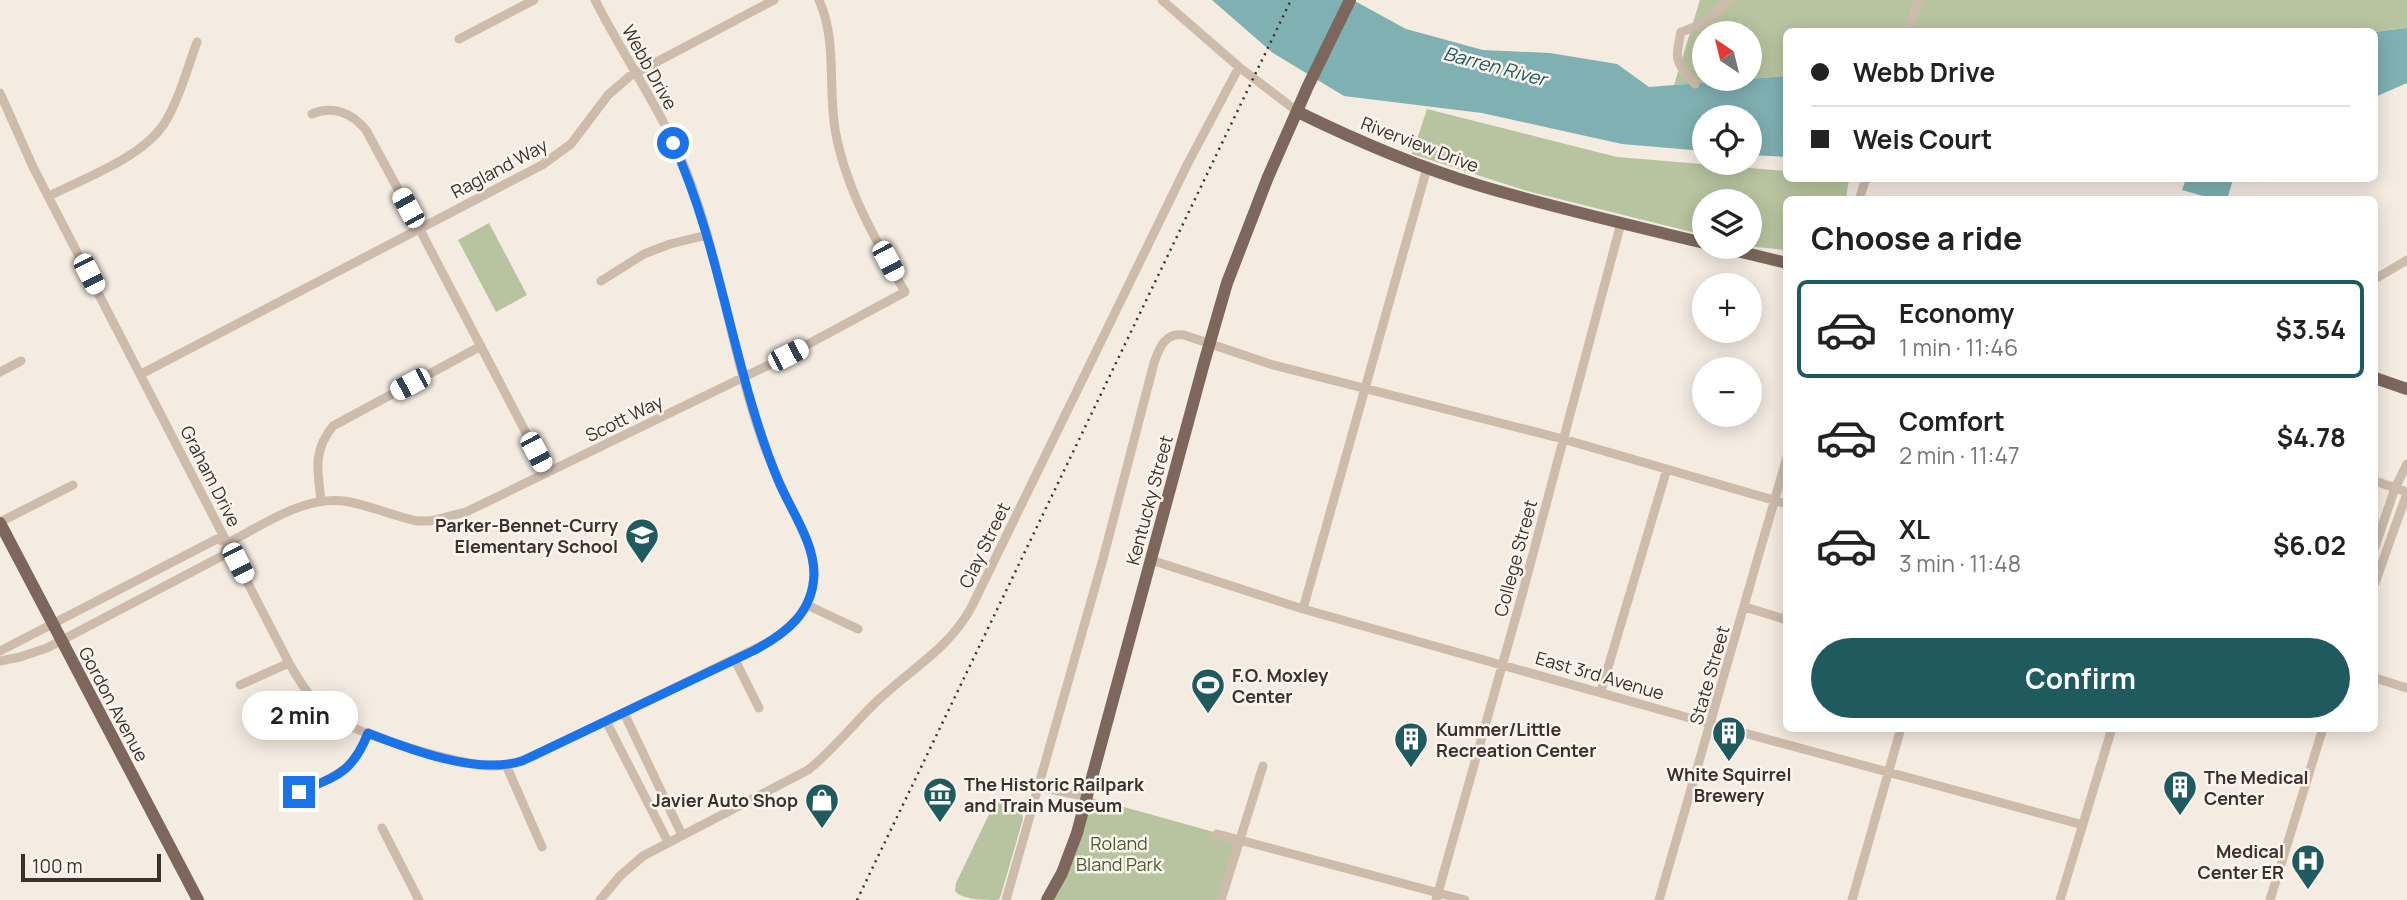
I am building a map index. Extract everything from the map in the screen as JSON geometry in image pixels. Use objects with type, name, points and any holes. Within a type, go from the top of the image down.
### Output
[{"type":"main road","name":"Kentucky Street","points":[[1047,900],[1068,861],[1088,797],[1209,345],[1245,233],[1308,86],[1350,0]]},
{"type":"main road","name":"Riverview Drive","points":[[1298,112],[1357,140],[1427,168],[1515,196],[1692,240]]},
{"type":"main road","points":[[1762,257],[1783,260]]},
{"type":"main road","points":[[2378,380],[2407,389]]},
{"type":"main road","name":"Gordon Avenue","points":[[0,523],[198,900]]},
{"type":"street","points":[[459,39],[534,0]]},
{"type":"street","name":"Webb Drive","points":[[595,0],[688,176],[708,234],[744,377],[768,456],[811,554],[814,574],[807,605],[798,620],[785,632],[734,660],[606,721]]},
{"type":"street","name":"Ragland Way","points":[[141,374],[542,165],[561,153],[579,135],[608,95],[635,73],[774,0]]},
{"type":"street","name":"Scott Way","points":[[0,661],[35,653],[61,640],[224,555],[228,543],[295,509],[321,501],[346,502],[406,518],[430,521],[466,512],[744,377],[905,292],[861,210],[838,143],[833,117],[827,27],[819,0]]},
{"type":"street","name":"Riverview Drive","points":[[1162,0],[1239,67],[1298,112]]},
{"type":"street","points":[[1706,21],[1728,0]]},
{"type":"street","points":[[1909,28],[1917,0]]},
{"type":"street","points":[[1692,29],[1681,32],[1675,55],[1692,81]]},
{"type":"street","points":[[49,196],[127,156],[156,133],[169,114],[197,42]]},
{"type":"street","name":"Clay Street","points":[[600,900],[630,867],[668,842],[808,771],[874,704],[937,652],[956,632],[972,606],[1188,163],[1239,67]]},
{"type":"street","name":"Graham Drive","points":[[0,93],[19,137],[289,663],[318,705],[343,723],[368,733],[467,764],[482,766],[506,765],[528,759],[606,721]]},
{"type":"street","points":[[312,114],[340,111],[360,123],[419,228],[547,473]]},
{"type":"street","points":[[1303,609],[1427,168]]},
{"type":"street","name":"College Street","points":[[1437,896],[1503,664],[1622,223]]},
{"type":"street","points":[[601,281],[644,254],[708,234]]},
{"type":"street","points":[[2378,277],[2407,260]]},
{"type":"street","points":[[1006,900],[1127,472],[1154,363],[1162,345],[1173,335],[1180,334],[1282,367],[1563,439],[1783,503]]},
{"type":"street","points":[[321,501],[317,454],[323,439],[333,426],[481,346]]},
{"type":"street","points":[[0,372],[21,361]]},
{"type":"street","points":[[2378,538],[2395,488],[2407,464]]},
{"type":"street","points":[[1601,691],[1667,469]]},
{"type":"street","name":"State Street","points":[[1658,900],[1783,472]]},
{"type":"street","points":[[2378,482],[2407,492],[2378,574]]},
{"type":"street","points":[[0,523],[73,485]]},
{"type":"street","name":"Scott Way","points":[[0,651],[217,539],[228,543]]},
{"type":"street","name":"East 3rd Avenue","points":[[1151,560],[1303,609],[2083,825]]},
{"type":"street","points":[[145,577],[153,592]]},
{"type":"street","points":[[807,605],[858,629]]},
{"type":"street","points":[[1745,607],[1783,619]]},
{"type":"street","points":[[734,660],[759,708]]},
{"type":"street","points":[[240,685],[289,663]]},
{"type":"street","points":[[2378,679],[2407,688]]},
{"type":"street","points":[[624,713],[682,835]]},
{"type":"street","points":[[606,721],[668,842]]},
{"type":"street","points":[[1852,900],[1900,732]]},
{"type":"street","points":[[2060,900],[2111,732]]},
{"type":"street","points":[[2270,900],[2322,732]]},
{"type":"street","points":[[299,792],[338,775],[349,767],[360,752],[368,733]]},
{"type":"street","points":[[506,765],[542,847]]},
{"type":"street","points":[[1221,900],[1263,766]]},
{"type":"street","points":[[1039,788],[1088,797]]},
{"type":"street","points":[[382,828],[419,900]]},
{"type":"street","points":[[1217,834],[1437,896],[1465,900]]},
{"type":"green space","points":[[1700,0],[2407,0],[2407,28],[2378,32],[2378,28],[1783,28],[1783,76],[1762,78],[1762,21],[1694,21]]},
{"type":"green space","points":[[1692,26],[1692,84],[1674,85]]},
{"type":"green space","points":[[1427,109],[1617,157],[1692,163],[1692,175],[1762,175],[1762,169],[1783,171],[1783,182],[1849,182],[1846,196],[1783,196],[1783,250],[1762,247],[1762,189],[1692,189],[1692,232],[1527,191],[1412,154]]},
{"type":"green space","points":[[489,223],[527,295],[496,312],[458,240]]},
{"type":"green space","name":"Roland Bland Park","points":[[1088,797],[1239,839],[1221,900],[1046,900]]},
{"type":"green space","points":[[1001,801],[1015,806],[1021,811],[1023,819],[1000,898],[974,899],[958,894],[955,891],[956,883],[994,804]]},
{"type":"water","name":"Barren River","points":[[1212,0],[1353,0],[1406,29],[1483,50],[1550,53],[1617,64],[1649,87],[1692,84],[1692,91],[1762,91],[1762,78],[1783,76],[1783,157],[1762,156],[1762,105],[1692,105],[1692,150],[1622,144],[1482,113],[1344,96],[1273,53]]},
{"type":"water","points":[[2407,28],[2407,83],[2378,96],[2378,32]]},
{"type":"water","points":[[2185,182],[2232,182],[2228,196],[2203,196],[2182,190]]},
{"type":"railway","points":[[857,900],[1291,0]]},
{"type":"place","name":"Parker-Bennet-Curry Elementary School","points":[[642,565]]},
{"type":"place","name":"F.O. Moxley Center","points":[[1208,715]]},
{"type":"place","name":"White Squirrel Brewery","points":[[1729,763]]},
{"type":"place","name":"Kummer/Little Recreation Center","points":[[1411,769]]},
{"type":"place","name":"The Medical Center","points":[[2180,817]]},
{"type":"place","name":"The Historic Railpark and Train Museum","points":[[940,824]]},
{"type":"place","name":"Javier Auto Shop","points":[[822,830]]},
{"type":"place","name":"Medical Center ER","points":[[2308,891]]},
{"type":"route","points":[[299,792],[338,775],[349,767],[360,752],[368,733],[467,764],[498,766],[522,761],[755,650],[790,628],[804,610],[814,574],[811,554],[779,483],[758,427],[706,228],[673,143]]}]
